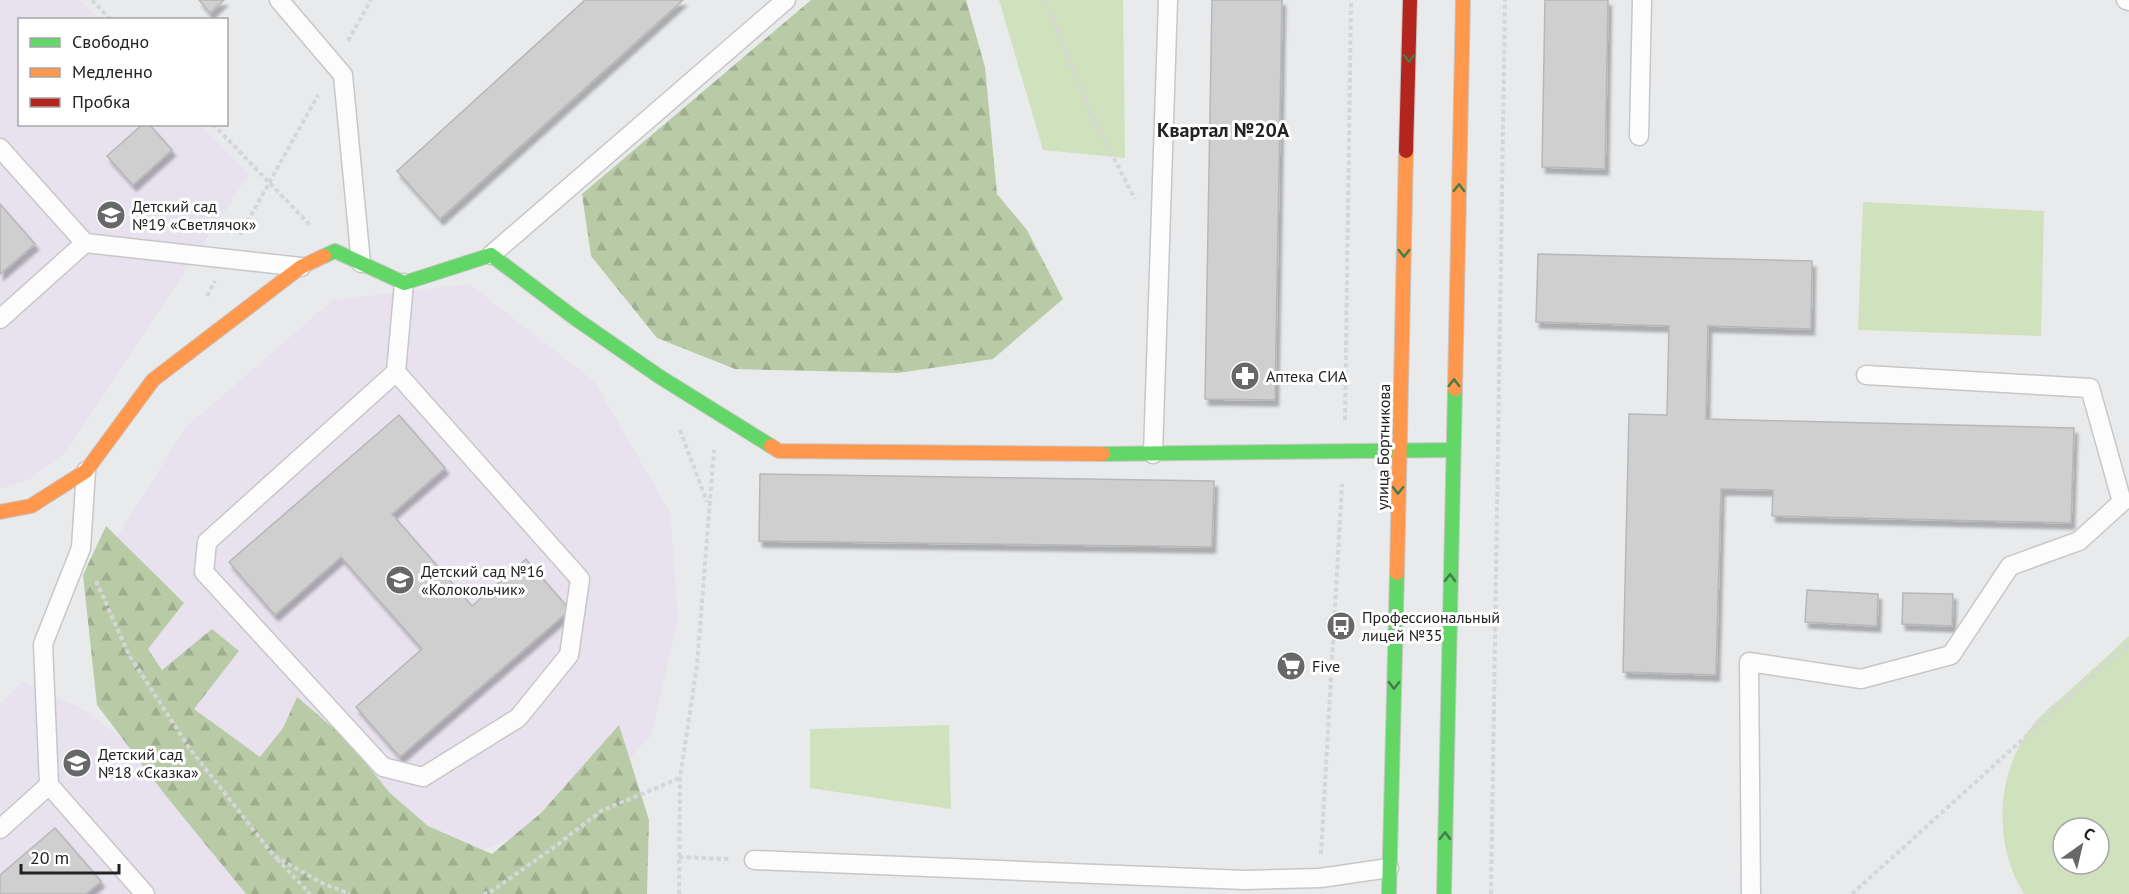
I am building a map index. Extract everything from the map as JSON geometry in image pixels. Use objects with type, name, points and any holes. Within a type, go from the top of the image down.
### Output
[{"type":"main road","name":"улица Бортникова","points":[[1389,894],[1410,0]]},
{"type":"main road","points":[[1444,894],[1463,0]]},
{"type":"main road","points":[[0,512],[31,506],[86,471],[153,380],[301,267],[335,251],[404,283],[491,255],[576,319],[660,377],[779,451],[1153,454],[1453,450]]},
{"type":"lane","points":[[279,0],[343,75],[361,263]]},
{"type":"lane","points":[[491,255],[786,0]]},
{"type":"lane","points":[[1153,454],[1168,0]]},
{"type":"lane","points":[[1639,136],[1642,0]]},
{"type":"lane","points":[[0,148],[85,243],[301,267]]},
{"type":"lane","points":[[0,319],[85,243]]},
{"type":"lane","points":[[396,372],[580,579],[569,655],[518,718],[423,777],[383,766],[204,572],[207,542],[396,372],[404,283]]},
{"type":"lane","points":[[1751,894],[1749,662],[1861,678],[1952,655],[2010,566],[2079,541],[2122,501],[2091,388],[1866,375]]},
{"type":"lane","points":[[86,471],[81,548],[43,644],[50,785],[145,894]]},
{"type":"lane","points":[[0,829],[50,785]]},
{"type":"lane","points":[[754,860],[1217,886],[1320,878],[1389,868]]},
{"type":"path","points":[[92,0],[109,18]]},
{"type":"path","points":[[205,299],[371,0]]},
{"type":"path","points":[[1045,0],[1093,118],[1140,208]]},
{"type":"path","points":[[1320,878],[1344,451],[1351,0]]},
{"type":"path","points":[[1491,894],[1505,0]]},
{"type":"path","points":[[215,126],[335,251]]},
{"type":"path","points":[[676,420],[708,505]]},
{"type":"path","points":[[679,894],[680,778],[697,665],[708,505],[714,447],[725,448]]},
{"type":"path","points":[[81,548],[129,655],[190,750],[274,856],[310,894]]},
{"type":"path","points":[[1852,894],[2129,643]]},
{"type":"path","points":[[483,894],[489,893],[601,811],[680,778]]},
{"type":"path","points":[[274,856],[322,883],[350,894]]},
{"type":"path","points":[[679,857],[754,860]]},
{"type":"shaded area","name":"Детский сад №19 «Светлячок»","points":[[0,0],[80,0],[98,18],[18,18],[18,126],[202,126],[249,174],[66,452],[30,479],[0,489]]},
{"type":"shaded area","name":"Детский сад №16 «Колокольчик»","points":[[469,284],[594,381],[670,512],[678,619],[651,736],[578,810],[406,882],[307,836],[144,657],[114,542],[186,427],[333,300]]},
{"type":"shaded area","name":"Детский сад №18 «Сказка»","points":[[23,681],[88,712],[220,815],[294,894],[0,894],[0,704]]},
{"type":"green space","points":[[811,0],[966,0],[985,67],[997,194],[1027,230],[1063,299],[993,359],[898,373],[735,369],[657,338],[591,256],[582,194]]},
{"type":"green space","points":[[999,0],[1123,0],[1125,158],[1043,150]]},
{"type":"green space","points":[[1863,202],[2044,211],[2041,336],[1858,330]]},
{"type":"green space","points":[[106,526],[184,603],[148,649],[162,670],[212,629],[239,651],[194,709],[260,757],[283,728],[297,697],[345,738],[390,793],[428,826],[492,854],[541,813],[619,725],[649,820],[647,894],[246,894],[166,796],[97,705],[83,575]]},
{"type":"green space","points":[[2129,636],[2129,894],[2024,894],[2013,873],[2006,851],[2003,804],[2006,781],[2013,759],[2024,738],[2038,719]]},
{"type":"green space","points":[[949,725],[951,809],[810,788],[810,729]]},
{"type":"building","points":[[199,0],[224,0],[210,13]]},
{"type":"building","points":[[585,0],[683,0],[440,219],[397,171]]},
{"type":"building","points":[[1212,0],[1282,0],[1275,400],[1205,399]]},
{"type":"building","points":[[1545,0],[1608,0],[1605,169],[1542,167]]},
{"type":"building","points":[[141,126],[151,126],[172,150],[133,185],[107,156]]},
{"type":"building","points":[[0,204],[35,244],[0,274]]},
{"type":"building","points":[[1538,254],[1812,261],[1811,329],[1708,326],[1706,419],[2074,428],[2071,523],[1772,516],[1773,490],[1721,489],[1716,675],[1623,672],[1629,414],[1667,415],[1669,326],[1536,322]]},
{"type":"building","points":[[399,415],[445,468],[392,514],[472,606],[526,559],[570,610],[400,757],[356,707],[422,649],[341,557],[275,615],[229,562]]},
{"type":"building","points":[[760,474],[1214,481],[1212,547],[759,541]]},
{"type":"building","points":[[1807,590],[1878,594],[1877,626],[1805,622]]},
{"type":"building","points":[[1903,593],[1953,594],[1952,626],[1902,624]]},
{"type":"building","points":[[55,828],[101,881],[86,894],[0,894],[0,875]]},
{"type":"traffic: fast","points":[[324,256],[335,251],[404,283],[491,255],[576,319],[660,377],[771,446]]},
{"type":"traffic: fast","points":[[1444,894],[1455,389]]},
{"type":"traffic: fast","points":[[1103,454],[1453,450]]},
{"type":"traffic: fast","points":[[1389,894],[1397,573]]},
{"type":"traffic: slow","points":[[1455,389],[1463,0]]},
{"type":"traffic: slow","points":[[1397,573],[1406,151]]},
{"type":"traffic: slow","points":[[0,512],[31,506],[86,471],[153,380],[301,267],[324,256]]},
{"type":"traffic: slow","points":[[771,446],[779,451],[1103,454]]},
{"type":"traffic: jam","points":[[1406,151],[1410,0]]},
{"type":"place","name":"Детский сад №19 «Светлячок»","points":[[111,215]]},
{"type":"place","name":"Аптека СИА","points":[[1245,376]]},
{"type":"place","name":"Детский сад №16 «Колокольчик»","points":[[400,580]]},
{"type":"place","name":"Профессиональный лицей №35","points":[[1341,626]]},
{"type":"place","name":"Five","points":[[1291,666]]},
{"type":"place","name":"Детский сад №18 «Сказка»","points":[[77,763]]},
{"type":"district","name":"Квартал №20А","points":[[1223,130]]}]
